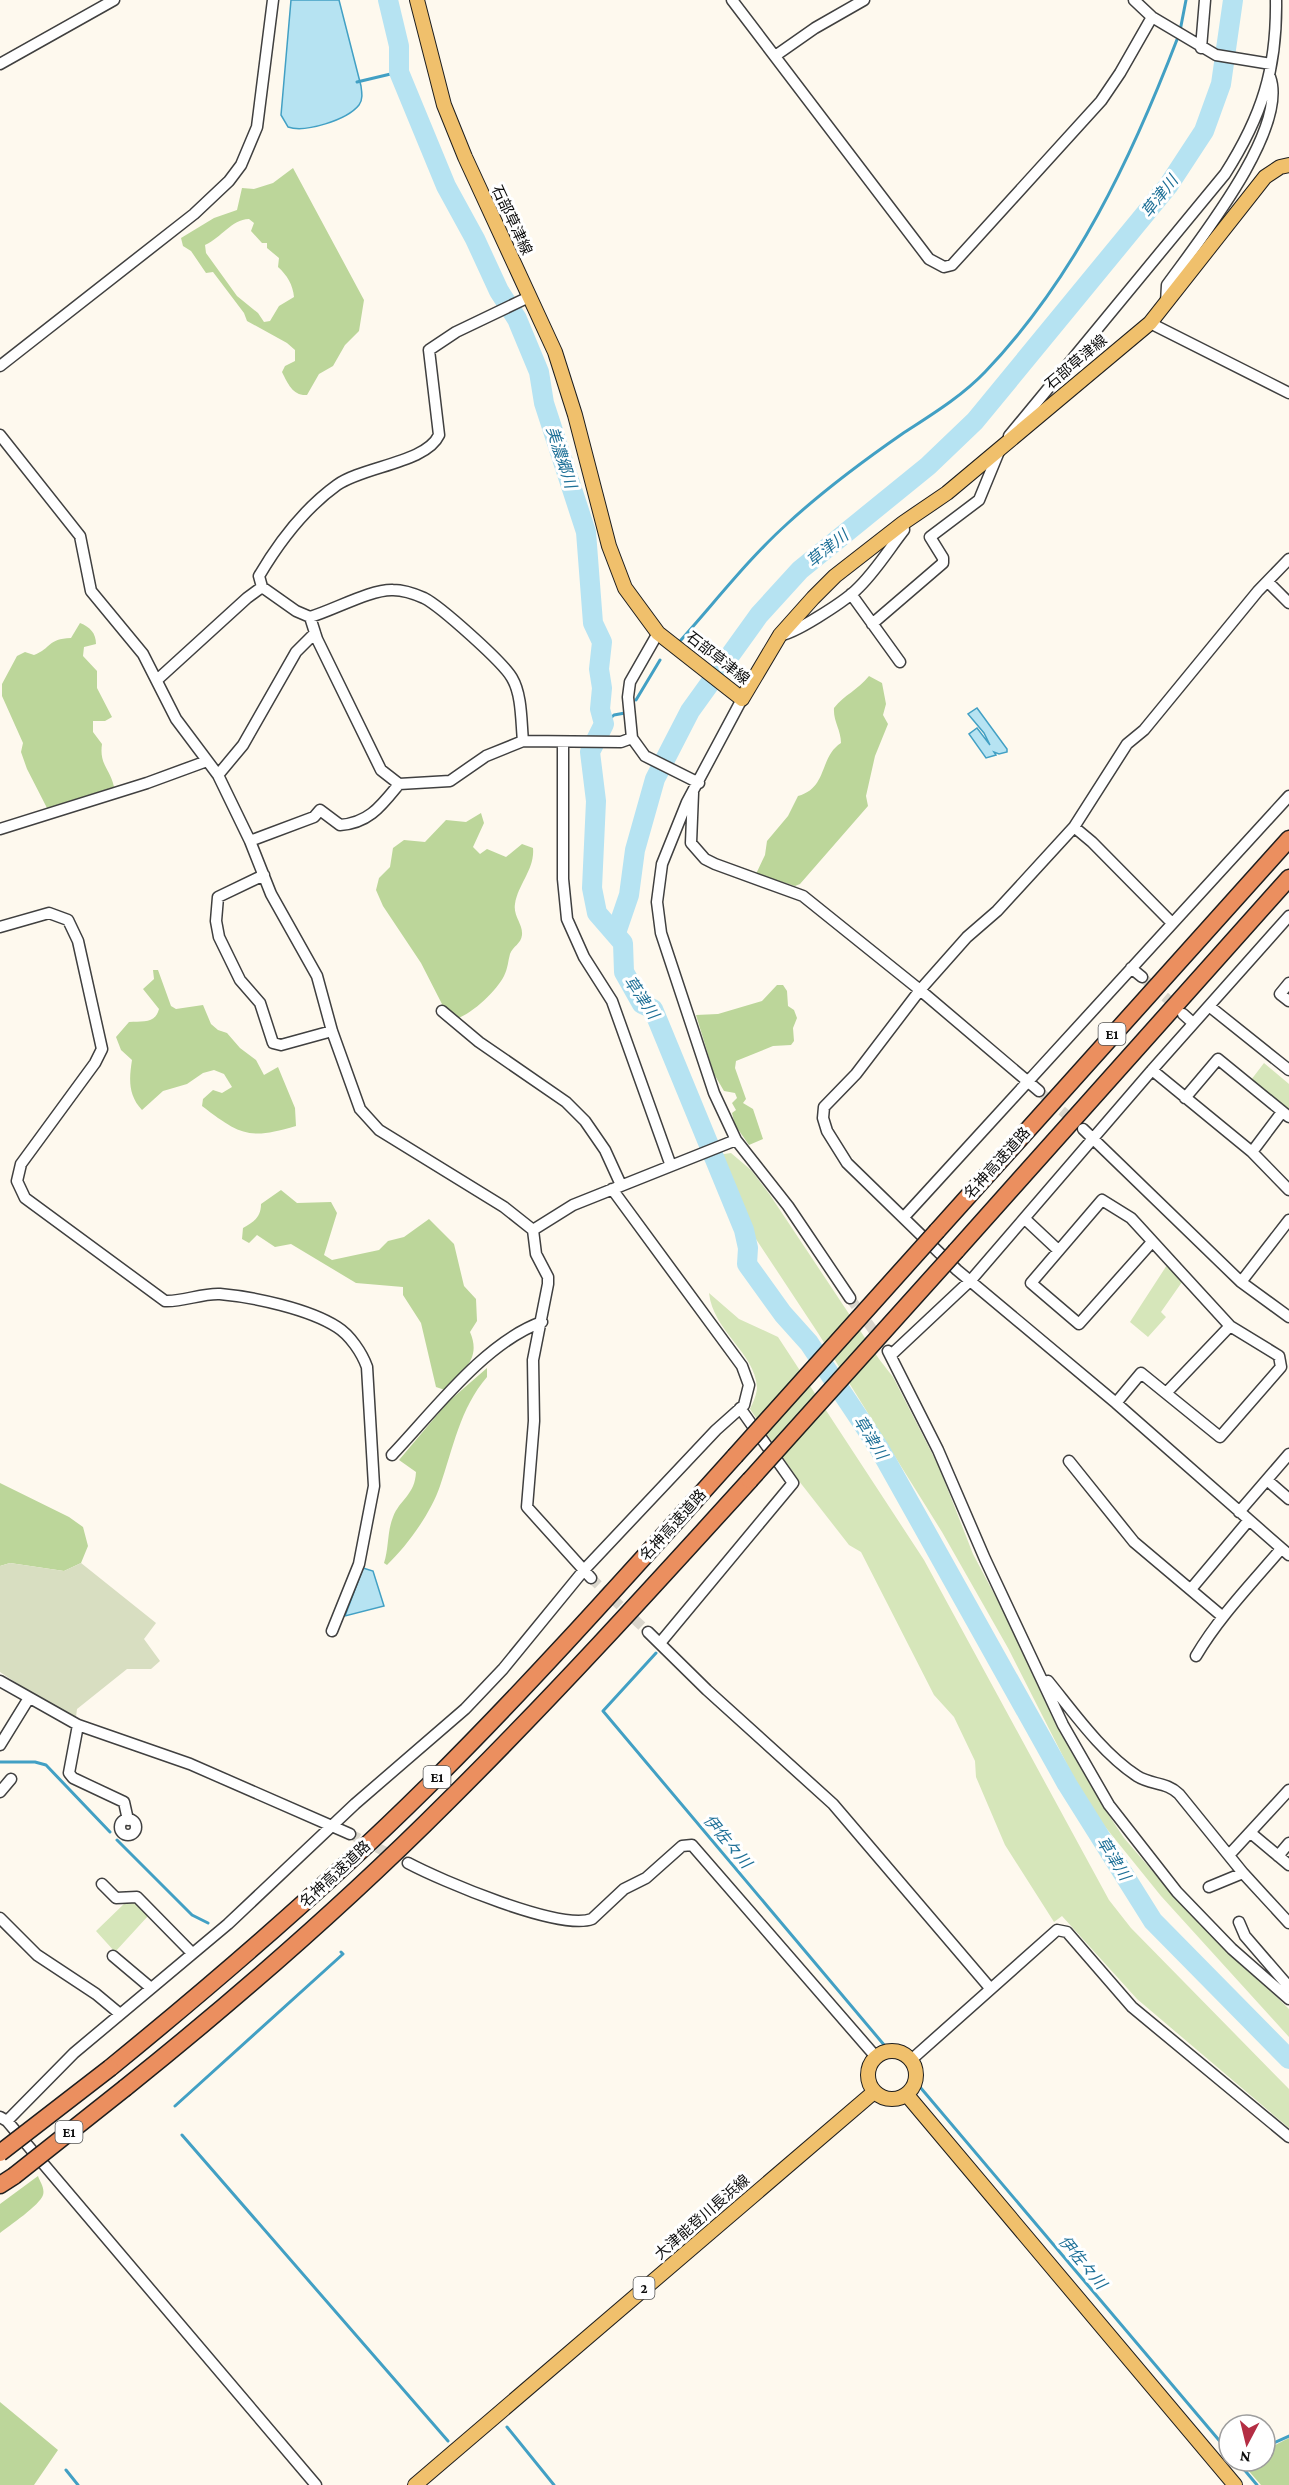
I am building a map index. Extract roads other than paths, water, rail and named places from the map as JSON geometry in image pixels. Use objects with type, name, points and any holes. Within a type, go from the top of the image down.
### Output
[{"type":"highway","name":"名神高速道路","points":[[0,2153],[110,2068],[243,1958],[425,1789],[555,1654],[735,1456],[1289,838]]},
{"type":"highway","name":"名神高速道路","points":[[7,2181],[254,1982],[445,1805],[623,1619],[1289,878]]},
{"type":"main road","name":"石部草津線","points":[[417,0],[444,105],[525,299],[555,352],[575,415],[617,570],[634,603],[658,633],[742,699],[780,635],[835,576],[903,523],[947,493],[1150,322],[1265,177],[1280,167],[1289,165]]},
{"type":"main road","points":[[890,2051],[905,2055],[911,2060],[915,2067],[916,2082],[907,2095],[894,2100],[879,2097],[874,2092],[867,2078],[871,2063],[876,2057],[890,2051]]},
{"type":"main road","name":"大津能登川長浜線","points":[[416,2485],[874,2092]]},
{"type":"main road","points":[[907,2095],[1235,2485]]},
{"type":"street","points":[[0,64],[114,0]]},
{"type":"street","points":[[0,366],[186,221],[230,181],[241,165],[257,127],[273,0]]},
{"type":"street","points":[[732,0],[929,259],[945,267],[952,265],[1081,126],[1120,73],[1152,17]]},
{"type":"street","points":[[775,56],[815,28],[864,0]]},
{"type":"street","points":[[1134,0],[1152,17],[1201,48],[1223,57],[1271,64]]},
{"type":"street","points":[[1201,48],[1205,0]]},
{"type":"street","points":[[872,624],[943,562],[943,558],[930,537],[979,500],[1001,447],[1225,174],[1252,129],[1270,77],[1276,32],[1276,0]]},
{"type":"street","points":[[1166,303],[1167,285],[1252,163],[1268,130],[1275,100],[1275,89],[1270,77]]},
{"type":"street","points":[[524,741],[519,697],[513,679],[490,652],[425,598],[393,590],[380,591],[310,616],[296,611],[262,587],[259,576],[268,560],[309,507],[339,484],[378,466],[422,452],[436,442],[439,435],[429,350],[436,343],[525,299]]},
{"type":"street","points":[[1150,322],[1289,393]]},
{"type":"street","points":[[0,435],[80,536],[91,591],[143,654],[176,719],[218,775],[264,875],[317,976],[332,1031],[360,1109],[379,1130],[504,1207],[533,1230],[536,1254],[548,1277],[534,1360],[534,1431],[527,1507],[588,1574]]},
{"type":"street","points":[[780,635],[788,635],[851,594],[904,530],[903,523]]},
{"type":"street","points":[[1196,1656],[1223,1617],[1285,1552],[1116,1403],[972,1280],[957,1270],[847,1163],[827,1131],[823,1118],[825,1107],[856,1074],[920,990],[967,937],[997,911],[1074,827],[1127,744],[1144,730],[1289,559]]},
{"type":"street","points":[[1268,582],[1289,603]]},
{"type":"street","points":[[157,680],[262,587]]},
{"type":"street","points":[[851,594],[900,662]]},
{"type":"street","points":[[310,616],[315,633],[381,771],[399,784],[450,781],[486,756],[524,741],[576,743],[627,740],[645,756],[684,775],[696,788],[691,843],[705,859],[803,896],[920,990],[1039,1091]]},
{"type":"street","points":[[218,775],[243,745],[296,652],[315,633]]},
{"type":"street","points":[[627,740],[632,713],[628,697],[630,682],[658,633]]},
{"type":"street","points":[[742,699],[696,788],[662,864],[657,902],[661,933],[714,1093],[736,1140],[776,1189],[850,1298]]},
{"type":"street","points":[[563,743],[563,879],[567,919],[584,957],[612,1001],[675,1165]]},
{"type":"street","points":[[0,829],[136,787],[207,761]]},
{"type":"street","points":[[250,841],[314,817],[320,810],[340,825],[353,824],[376,813],[399,784]]},
{"type":"street","points":[[904,1217],[1289,796]]},
{"type":"street","points":[[1074,827],[1092,842],[1172,923]]},
{"type":"street","points":[[264,875],[218,897],[216,921],[219,937],[240,980],[260,1003],[273,1043],[281,1045],[332,1031]]},
{"type":"street","points":[[0,927],[49,913],[62,915],[68,920],[78,941],[103,1043],[96,1063],[21,1164],[17,1181],[25,1198],[165,1301],[219,1294],[305,1313],[338,1327],[364,1360],[367,1367],[375,1477],[358,1564],[332,1631]]},
{"type":"street","points":[[1289,916],[1152,1070],[972,1280],[889,1353],[939,1450],[985,1559],[1077,1752],[1119,1819],[1177,1892],[1232,1949],[1289,1999]]},
{"type":"street","points":[[1131,968],[1142,976]]},
{"type":"street","points":[[1289,983],[1280,994],[1289,1001]]},
{"type":"street","points":[[1209,1006],[1289,1070]]},
{"type":"street","points":[[316,2485],[3,2119],[74,2053],[274,1883],[331,1827],[465,1709],[716,1430],[744,1405],[749,1385],[742,1366],[621,1185],[605,1149],[585,1121],[566,1101],[478,1042],[442,1011]]},
{"type":"street","points":[[1183,1014],[1193,1023]]},
{"type":"street","points":[[1185,1098],[1218,1059],[1286,1114],[1252,1152]]},
{"type":"street","points":[[1152,1070],[1252,1152],[1289,1190]]},
{"type":"street","points":[[1083,1129],[1094,1137],[1241,1281],[1289,1317]]},
{"type":"street","points":[[533,1230],[573,1205],[736,1140]]},
{"type":"street","points":[[1116,1403],[1142,1373],[1220,1437],[1282,1363],[1279,1356],[1230,1326],[1131,1218],[1101,1200],[1057,1249],[1031,1283],[1079,1324],[1152,1242]]},
{"type":"street","points":[[1025,1219],[1057,1249]]},
{"type":"street","points":[[1241,1281],[1289,1220]]},
{"type":"street","points":[[392,1455],[472,1369],[526,1328],[542,1322]]},
{"type":"street","points":[[1167,1392],[1230,1326]]},
{"type":"street","points":[[660,1643],[793,1483],[740,1408]]},
{"type":"street","points":[[1239,1512],[1289,1454]]},
{"type":"street","points":[[1069,1461],[1134,1542],[1223,1617]]},
{"type":"street","points":[[1267,1480],[1289,1499]]},
{"type":"street","points":[[1191,1589],[1249,1520]]},
{"type":"street","points":[[648,1632],[833,1804],[990,1988]]},
{"type":"street","points":[[1038,1670],[1113,1755],[1139,1777],[1171,1787],[1230,1854],[1243,1873],[1289,1923]]},
{"type":"street","points":[[0,1681],[78,1725],[190,1764],[350,1834]]},
{"type":"street","points":[[0,1745],[28,1698]]},
{"type":"street","points":[[78,1725],[69,1773],[73,1778],[124,1802],[128,1820]]},
{"type":"street","points":[[0,1792],[11,1779]]},
{"type":"street","points":[[1230,1854],[1252,1834],[1289,1790]]},
{"type":"street","points":[[1252,1834],[1289,1865]]},
{"type":"street","points":[[1278,1856],[1289,1843]]},
{"type":"street","points":[[408,1863],[490,1899],[556,1917],[586,1921],[592,1919],[624,1889],[646,1878],[682,1846],[692,1845],[876,2057]]},
{"type":"street","points":[[1209,1887],[1243,1873]]},
{"type":"street","points":[[102,1884],[116,1898],[137,1897],[192,1953]]},
{"type":"street","points":[[0,1918],[37,1955],[96,1994],[120,2014]]},
{"type":"street","points":[[1239,1922],[1254,1948],[1289,1987]]},
{"type":"street","points":[[911,2060],[1057,1930],[1067,1932],[1132,2007],[1289,2137]]},
{"type":"street","points":[[113,1956],[151,1988]]},
{"type":"water","points":[[291,0],[339,0],[362,91],[362,99],[353,110],[345,116],[315,127],[288,127],[281,115]]},
{"type":"water","points":[[977,708],[1007,752],[999,754],[994,752],[996,755],[986,758],[969,734],[977,728],[990,745],[984,733],[968,714]]},
{"type":"water","points":[[363,1568],[373,1571],[384,1606],[345,1616]]},
{"type":"waterway","name":"草津川","points":[[388,0],[399,46],[399,72],[446,186],[475,239],[499,291],[517,319],[539,372],[544,403],[586,532],[593,623],[602,642],[599,669],[602,688],[600,709],[604,724],[590,752],[596,801],[592,888],[597,913],[623,943],[624,972],[642,1004],[653,1009],[744,1230],[748,1248],[747,1264],[783,1314],[809,1343],[879,1448],[1067,1784],[1153,1921],[1289,2059]]},
{"type":"waterway","points":[[1180,31],[1186,0]]},
{"type":"waterway","name":"草津川","points":[[616,933],[629,895],[635,850],[655,779],[690,711],[759,615],[800,570],[928,466],[975,421],[1168,186],[1204,131],[1221,84],[1233,0]]},
{"type":"waterway","points":[[681,640],[746,565],[788,523],[858,466],[966,390],[1017,336],[1047,297],[1098,214],[1141,127],[1178,37]]},
{"type":"waterway","points":[[357,82],[399,72]]},
{"type":"waterway","points":[[636,700],[660,660]]},
{"type":"waterway","points":[[604,724],[614,715],[625,713]]},
{"type":"waterway","name":"伊佐々川","points":[[656,1653],[603,1711],[885,2046]]},
{"type":"waterway","points":[[0,1762],[35,1762],[46,1765],[110,1832]]},
{"type":"waterway","points":[[117,1840],[192,1915],[208,1923]]},
{"type":"waterway","points":[[175,2106],[343,1954],[341,1952]]},
{"type":"waterway","name":"伊佐々川","points":[[920,2087],[1217,2438]]},
{"type":"waterway","points":[[182,2135],[448,2441]]},
{"type":"waterway","points":[[507,2427],[554,2485]]},
{"type":"waterway","name":"伊佐々川","points":[[1277,2442],[1289,2436]]},
{"type":"waterway","points":[[66,2470],[78,2485]]},
{"type":"waterway","points":[[1247,2473],[1257,2485]]},
{"type":"tunnel","points":[[1142,977],[1179,1009]]},
{"type":"tunnel","points":[[1039,1091],[1076,1123]]},
{"type":"tunnel","points":[[850,1298],[888,1351]]},
{"type":"tunnel","points":[[591,1578],[648,1632]]},
{"type":"tunnel","points":[[350,1834],[408,1863]]},
{"type":"water label","name":"美濃郷川","points":[[562,457]]}]
